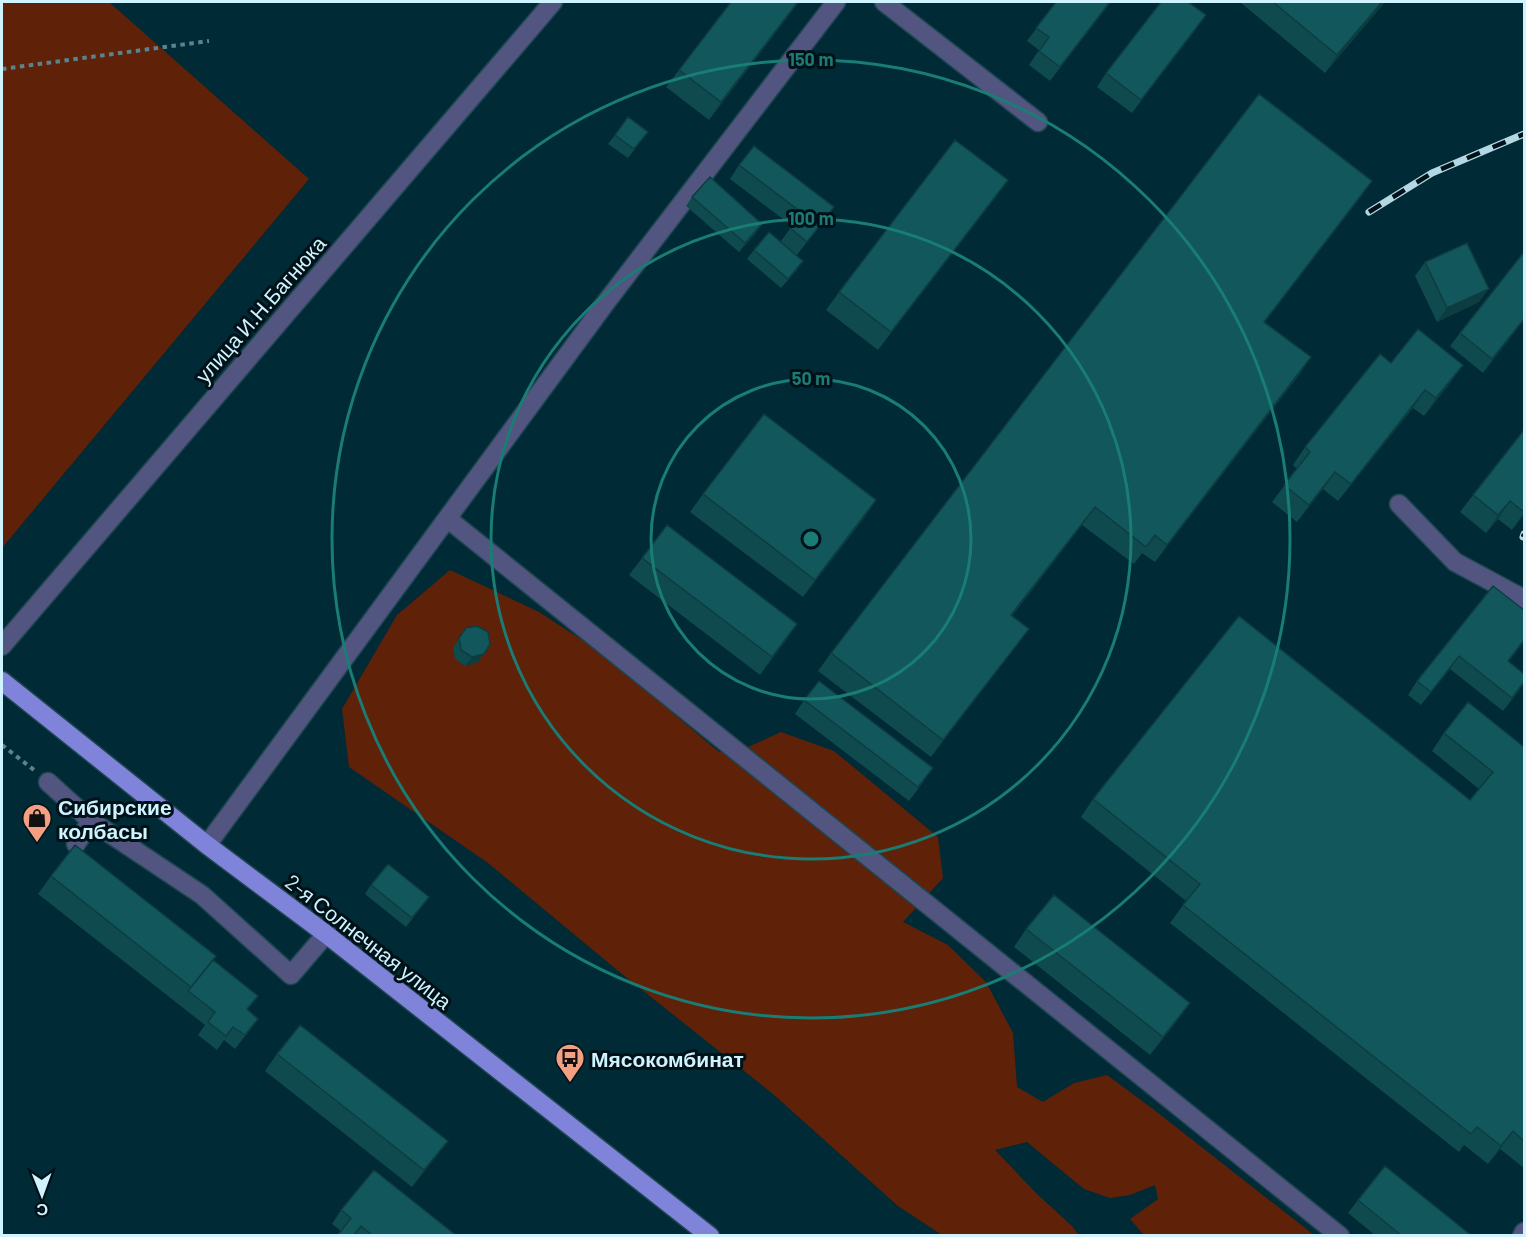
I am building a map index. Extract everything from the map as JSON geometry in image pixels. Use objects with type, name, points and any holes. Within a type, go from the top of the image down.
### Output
[{"type":"main road","name":"2-я Солнечная улица","points":[[2,681],[207,845],[326,934],[710,1236]]},
{"type":"street","name":"улица И.Н.Багнюка","points":[[2,646],[553,2]]},
{"type":"street","points":[[207,845],[607,301],[836,2]]},
{"type":"street","points":[[884,2],[1038,122]]},
{"type":"street","points":[[1399,504],[1455,562],[1524,599]]},
{"type":"street","points":[[447,519],[1340,1236]]},
{"type":"street","points":[[48,782],[91,822],[202,895],[291,975],[326,934]]},
{"type":"street","points":[[75,844],[91,822]]},
{"type":"street","points":[[1522,1236],[1524,1232]]},
{"type":"path","points":[[2,69],[209,41]]},
{"type":"path","points":[[2,745],[48,782]]},
{"type":"shaded area","points":[[2,2],[109,2],[309,179],[2,548]]},
{"type":"shaded area","points":[[450,570],[539,612],[599,651],[719,752],[748,747],[781,732],[834,751],[938,837],[943,878],[903,922],[948,945],[986,982],[1013,1033],[1017,1087],[1043,1102],[1074,1083],[1107,1075],[1314,1235],[1144,1235],[1130,1219],[1158,1199],[1155,1185],[1130,1195],[1110,1198],[1084,1189],[1027,1142],[995,1150],[1079,1235],[942,1235],[898,1206],[773,1094],[617,970],[488,863],[349,767],[342,709],[397,615]]},
{"type":"building","points":[[731,2],[798,2],[721,102],[679,70]]},
{"type":"building","points":[[1056,2],[1110,2],[1060,67],[1039,51],[1049,37],[1036,28]]},
{"type":"building","points":[[1161,2],[1188,2],[1206,15],[1141,100],[1106,73]]},
{"type":"building","points":[[1273,2],[1382,2],[1337,55]]},
{"type":"building","points":[[1259,94],[1372,181],[1264,322],[1311,357],[1167,545],[1155,535],[1146,547],[1095,507],[1011,615],[1029,629],[943,740],[831,653]]},
{"type":"building","points":[[628,117],[648,132],[634,149],[615,135]]},
{"type":"building","points":[[955,140],[1008,180],[891,332],[839,292]]},
{"type":"building","points":[[754,146],[834,207],[807,242],[790,228],[802,213],[739,165]]},
{"type":"building","points":[[710,177],[762,224],[745,243],[692,197]]},
{"type":"building","points":[[769,232],[803,261],[788,279],[754,250]]},
{"type":"building","points":[[1467,243],[1489,289],[1447,308],[1425,262]]},
{"type":"building","points":[[1524,252],[1524,319],[1492,359],[1460,333]]},
{"type":"building","points":[[1418,329],[1463,365],[1436,398],[1425,390],[1351,484],[1335,472],[1309,505],[1284,485],[1310,452],[1305,447],[1380,354],[1391,363]]},
{"type":"building","points":[[764,414],[876,500],[815,580],[703,494]]},
{"type":"building","points":[[1524,430],[1524,512],[1510,501],[1498,515],[1473,495]]},
{"type":"building","points":[[667,525],[797,624],[772,657],[642,558]]},
{"type":"building","points":[[1493,586],[1524,610],[1524,640],[1508,661],[1524,674],[1524,682],[1512,698],[1459,656],[1431,692],[1417,681]]},
{"type":"building","points":[[1239,616],[1470,800],[1493,772],[1444,733],[1468,702],[1524,747],[1524,1141],[1513,1131],[1501,1146],[1477,1127],[1471,1134],[1183,905],[1200,884],[1093,799]]},
{"type":"building","points":[[477,626],[488,632],[490,644],[484,654],[472,657],[461,650],[459,638],[466,628]]},
{"type":"building","points":[[819,681],[933,768],[918,787],[804,700]]},
{"type":"building","points":[[75,845],[216,956],[191,987],[51,876]]},
{"type":"building","points":[[388,864],[429,897],[412,918],[371,885]]},
{"type":"building","points":[[1054,895],[1190,1003],[1163,1037],[1026,929]]},
{"type":"building","points":[[213,960],[258,996],[247,1009],[258,1019],[245,1035],[233,1027],[226,1036],[208,1022],[215,1012],[188,991]]},
{"type":"building","points":[[300,1025],[448,1141],[424,1170],[277,1054]]},
{"type":"building","points":[[1385,1166],[1472,1236],[1402,1236],[1358,1200]]},
{"type":"building","points":[[374,1170],[457,1236],[373,1236],[361,1226],[353,1236],[337,1236],[351,1218],[341,1210]]},
{"type":"railway","points":[[1369,212],[1432,173],[1524,134]]},
{"type":"place","name":"Сибирские колбасы","points":[[37,844]]},
{"type":"place","name":"Мясокомбинат","points":[[570,1084]]}]
